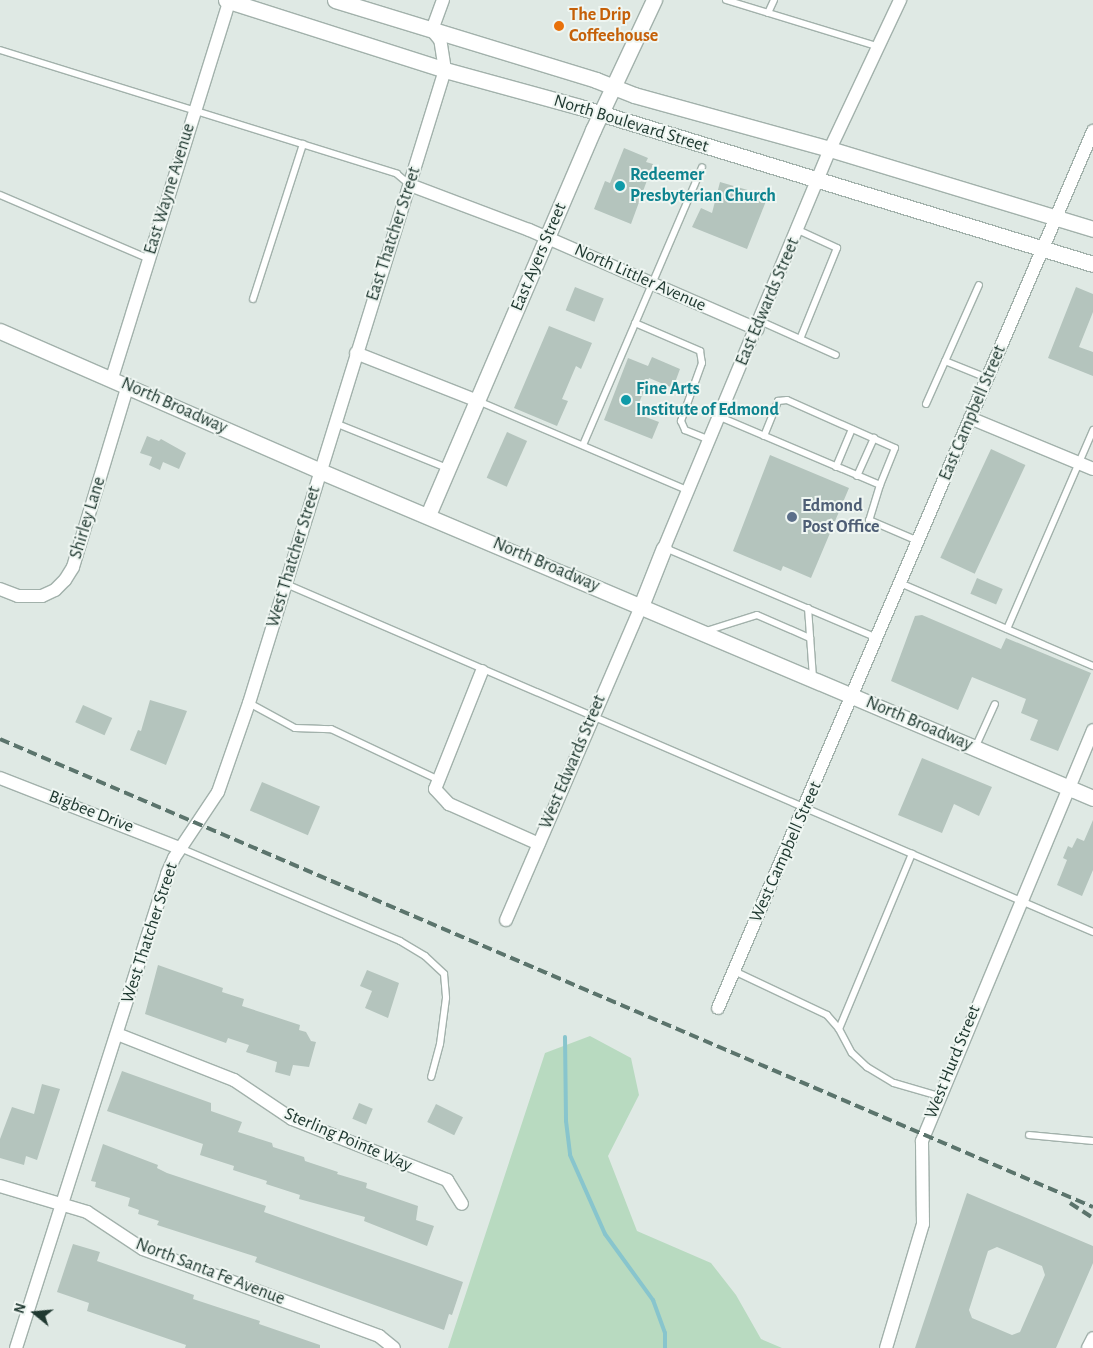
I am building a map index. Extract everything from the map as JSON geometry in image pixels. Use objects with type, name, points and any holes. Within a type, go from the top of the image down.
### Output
[{"type":"main road","name":"North Boulevard Street","points":[[229,0],[445,70],[601,114],[1093,264]]},
{"type":"main road","name":"North Boulevard Street","points":[[335,0],[614,86],[830,148],[1093,229]]},
{"type":"main road","name":"East Ayers Street","points":[[428,515],[601,114],[654,0]]},
{"type":"main road","name":"North Broadway","points":[[0,331],[112,378],[320,471],[428,515],[1093,798]]},
{"type":"main road","name":"East Edwards Street","points":[[641,606],[664,548]]},
{"type":"street","name":"East Wayne Avenue","points":[[112,378],[229,0]]},
{"type":"street","points":[[432,30],[443,0]]},
{"type":"street","name":"East Edwards Street","points":[[664,548],[819,181],[830,148],[880,47],[900,0]]},
{"type":"street","name":"East Thatcher Street","points":[[320,471],[445,70],[440,40],[432,30]]},
{"type":"street","name":"East Campbell Street","points":[[853,696],[1093,131]]},
{"type":"street","name":"North Littler Avenue","points":[[410,185],[547,238],[652,284],[758,325]]},
{"type":"street","points":[[356,352],[478,401]]},
{"type":"street","name":"Shirley Lane","points":[[0,589],[18,596],[42,596],[65,580],[73,566],[128,385]]},
{"type":"street","points":[[970,418],[1093,469]]},
{"type":"street","name":"West Thatcher Street","points":[[16,1348],[167,874],[180,848],[218,792],[249,703],[320,471]]},
{"type":"street","name":"West Edwards Street","points":[[506,920],[591,718],[641,606]]},
{"type":"street","points":[[482,670],[437,779],[435,789],[439,797],[449,804],[539,844]]},
{"type":"street","name":"West Campbell Street","points":[[718,1008],[853,696]]},
{"type":"street","name":"West Hurd Street","points":[[886,1348],[923,1224],[920,1149],[939,1096],[1019,901],[1093,730]]},
{"type":"street","name":"Bigbee Drive","points":[[0,778],[180,848]]},
{"type":"street","name":"Sterling Pointe Way","points":[[117,1034],[234,1080],[292,1119],[447,1180],[462,1204]]},
{"type":"street","name":"North Santa Fe Avenue","points":[[0,1186],[99,1217],[143,1249],[380,1336],[394,1348]]},
{"type":"lane","points":[[726,0],[880,47]]},
{"type":"lane","points":[[768,13],[774,0]]},
{"type":"lane","points":[[0,50],[194,109],[397,174],[410,185]]},
{"type":"lane","points":[[253,299],[303,144]]},
{"type":"lane","points":[[583,445],[702,167]]},
{"type":"lane","points":[[0,195],[149,259]]},
{"type":"lane","points":[[798,230],[837,248],[800,338]]},
{"type":"lane","points":[[926,404],[978,285]]},
{"type":"lane","points":[[636,323],[700,351],[702,364],[681,421],[684,430],[710,440]]},
{"type":"lane","points":[[758,325],[800,338],[836,355]]},
{"type":"lane","points":[[945,361],[988,378]]},
{"type":"lane","points":[[764,436],[778,401],[783,399],[852,428],[896,450],[880,486],[869,520],[918,541]]},
{"type":"lane","points":[[478,401],[689,490]]},
{"type":"lane","points":[[720,418],[880,486]]},
{"type":"lane","points":[[335,423],[448,469]]},
{"type":"lane","points":[[836,467],[852,428]]},
{"type":"lane","points":[[1007,629],[1093,430]]},
{"type":"lane","points":[[857,476],[874,438]]},
{"type":"lane","points":[[664,548],[878,638]]},
{"type":"lane","points":[[286,584],[591,718],[806,808],[1019,901],[1092,930]]},
{"type":"lane","points":[[900,584],[1093,666]]},
{"type":"lane","points":[[808,608],[814,679]]},
{"type":"lane","points":[[703,632],[757,615],[810,638]]},
{"type":"lane","points":[[249,703],[295,728],[331,729],[437,779]]},
{"type":"lane","points":[[975,748],[995,704]]},
{"type":"lane","points":[[180,848],[400,941],[425,956],[444,974],[445,1016],[430,1077]]},
{"type":"lane","points":[[839,1029],[912,854]]},
{"type":"lane","points":[[734,971],[827,1015],[839,1029],[852,1053],[867,1067],[894,1083],[939,1096]]},
{"type":"lane","points":[[1029,1135],[1093,1141]]},
{"type":"green space","points":[[590,1036],[631,1058],[639,1095],[608,1156],[637,1231],[711,1263],[736,1295],[761,1339],[782,1348],[448,1348],[545,1053]]},
{"type":"building","name":"Redeemer Presbyterian Church","points":[[624,148],[648,158],[646,162],[653,164],[631,224],[594,209],[605,181],[610,183]]},
{"type":"building","points":[[720,182],[768,196],[747,249],[692,227],[701,208],[712,213]]},
{"type":"building","points":[[575,287],[604,299],[594,322],[566,310]]},
{"type":"building","points":[[1076,287],[1093,294],[1093,312],[1079,347],[1093,352],[1093,376],[1048,358]]},
{"type":"building","points":[[549,326],[592,343],[581,369],[576,366],[562,399],[568,401],[557,426],[514,408]]},
{"type":"building","name":"Fine Arts Institute of Edmond","points":[[652,357],[680,369],[673,388],[649,378],[635,413],[659,422],[652,439],[604,420],[628,358],[648,366]]},
{"type":"building","points":[[507,432],[527,441],[507,487],[487,478]]},
{"type":"building","points":[[147,436],[159,441],[161,439],[186,453],[179,469],[163,462],[160,470],[149,465],[152,457],[140,453]]},
{"type":"building","points":[[991,449],[1025,465],[975,574],[940,558]]},
{"type":"building","name":"Edmond Post Office","points":[[770,455],[849,488],[811,578],[783,566],[781,571],[733,551]]},
{"type":"building","points":[[977,578],[1003,589],[996,605],[970,594]]},
{"type":"building","points":[[922,615],[1001,649],[1006,638],[1091,673],[1058,751],[1030,740],[1038,720],[1021,713],[1026,699],[972,677],[958,710],[891,681],[915,616]]},
{"type":"building","points":[[150,700],[187,711],[166,765],[130,750],[138,730],[141,731]]},
{"type":"building","points":[[83,705],[112,718],[105,735],[75,722]]},
{"type":"building","points":[[922,758],[992,787],[979,816],[954,804],[942,833],[898,815]]},
{"type":"building","points":[[262,782],[320,807],[308,835],[250,811]]},
{"type":"building","points":[[1093,820],[1093,870],[1082,896],[1057,885],[1067,860],[1063,858],[1068,846],[1072,848],[1077,838],[1084,841]]},
{"type":"building","points":[[158,965],[223,988],[222,992],[244,999],[242,1006],[300,1025],[299,1030],[306,1032],[311,1041],[316,1042],[309,1067],[293,1065],[290,1076],[275,1072],[277,1062],[246,1052],[249,1045],[228,1038],[226,1043],[145,1014]]},
{"type":"building","points":[[367,970],[399,983],[388,1018],[365,1008],[372,991],[360,986]]},
{"type":"building","points":[[122,1071],[211,1103],[211,1111],[242,1122],[238,1132],[272,1143],[273,1147],[304,1157],[305,1161],[338,1172],[337,1174],[367,1183],[366,1188],[418,1206],[416,1220],[434,1226],[427,1246],[364,1221],[365,1217],[299,1199],[300,1195],[266,1184],[267,1181],[233,1170],[234,1166],[200,1155],[203,1144],[107,1111]]},
{"type":"building","points":[[42,1084],[60,1089],[37,1160],[26,1156],[24,1165],[0,1158],[0,1139],[12,1107],[34,1114]]},
{"type":"building","points":[[359,1103],[373,1109],[366,1125],[352,1119]]},
{"type":"building","points":[[436,1104],[463,1117],[454,1135],[427,1122]]},
{"type":"building","points":[[103,1144],[158,1165],[157,1168],[167,1173],[266,1206],[264,1212],[463,1282],[452,1315],[449,1314],[444,1330],[255,1262],[257,1257],[157,1225],[159,1221],[138,1214],[139,1210],[128,1206],[130,1198],[95,1187],[96,1182],[91,1181]]},
{"type":"building","points":[[967,1193],[1093,1246],[1093,1263],[1056,1348],[915,1348]],"holes":[[[997,1247],[1042,1266],[1045,1275],[1020,1332],[1012,1335],[972,1318],[969,1310],[988,1251]]]},
{"type":"building","points":[[73,1244],[100,1252],[97,1261],[194,1295],[193,1299],[260,1321],[259,1324],[320,1345],[320,1348],[185,1348],[186,1345],[87,1311],[89,1303],[57,1292]]},
{"type":"waterway","points":[[565,1037],[566,1121],[570,1155],[605,1234],[653,1300],[665,1333],[665,1348]]},
{"type":"railway","points":[[0,739],[1093,1207]]},
{"type":"railway","points":[[1070,1203],[1093,1218]]},
{"type":"place","name":"The Drip Coffeehouse","points":[[559,26]]},
{"type":"place","name":"Redeemer Presbyterian Church","points":[[620,186]]},
{"type":"place","name":"Fine Arts Institute of Edmond","points":[[626,400]]},
{"type":"place","name":"Edmond Post Office","points":[[792,517]]}]
